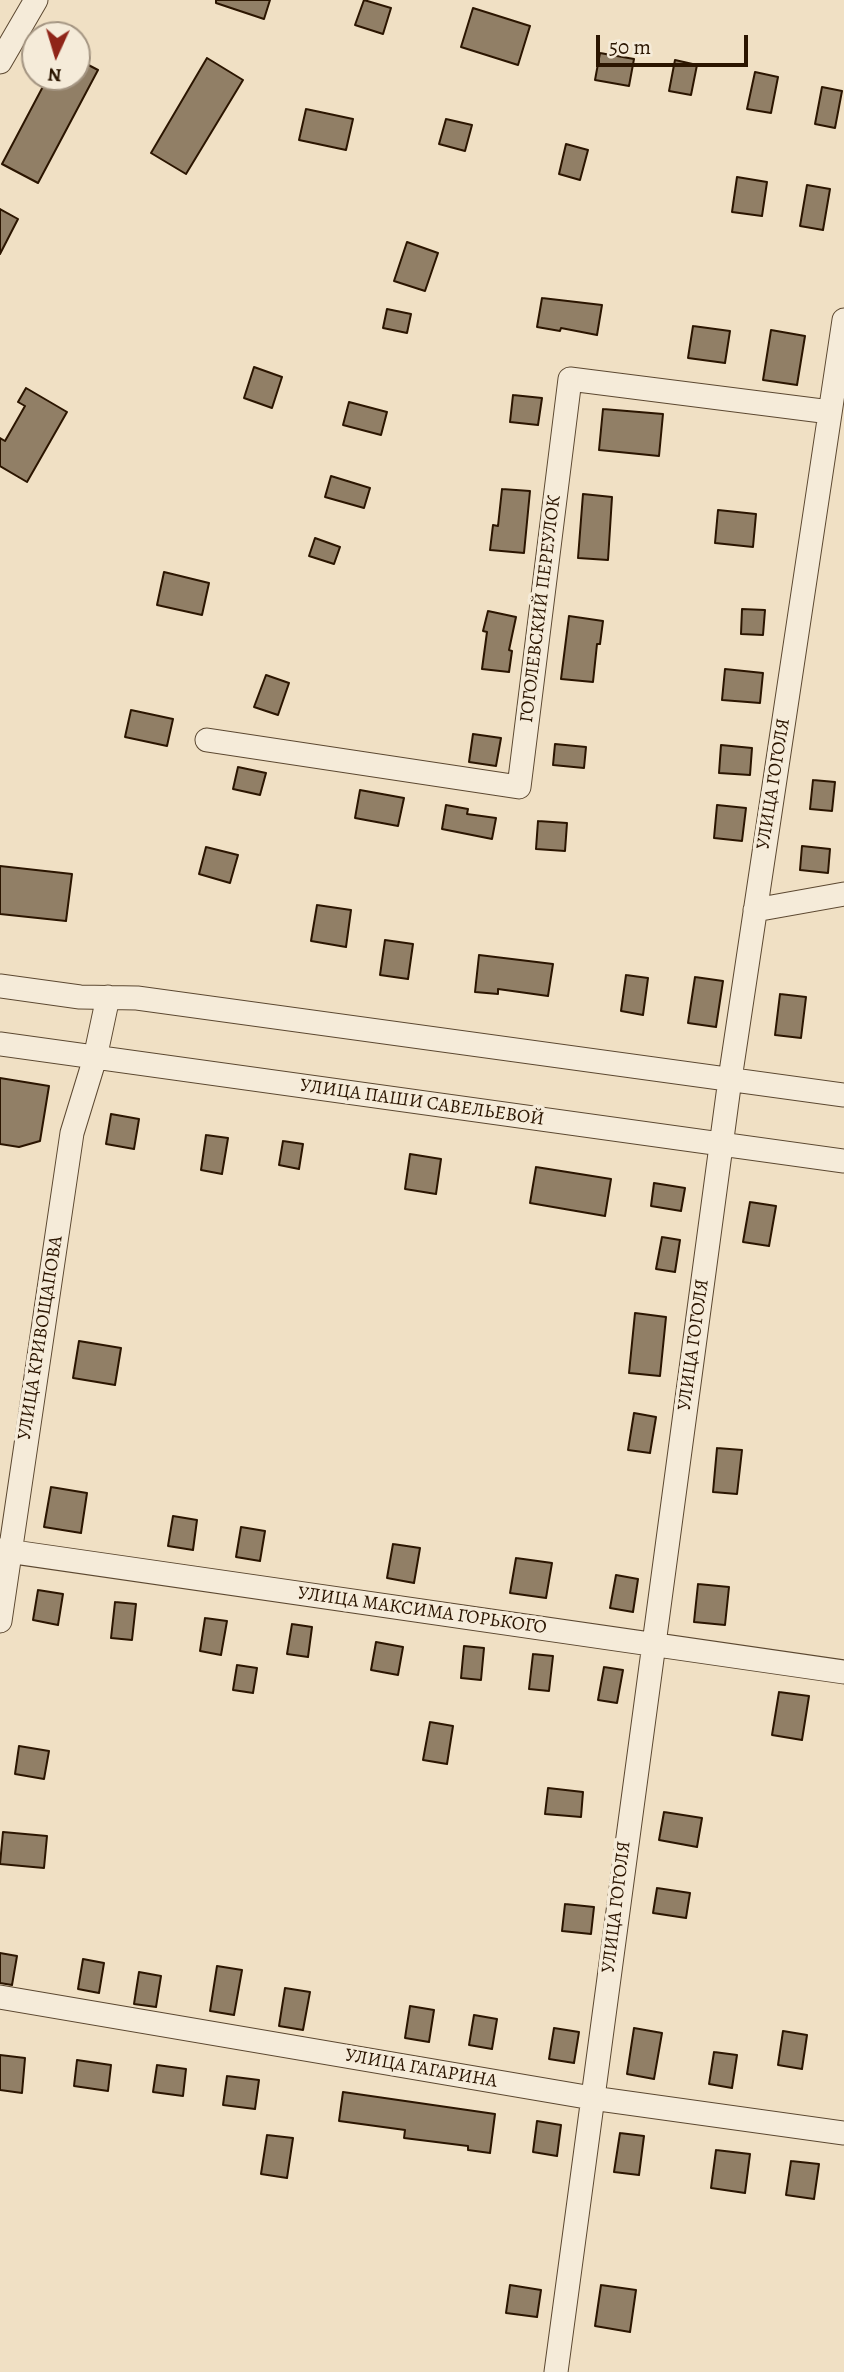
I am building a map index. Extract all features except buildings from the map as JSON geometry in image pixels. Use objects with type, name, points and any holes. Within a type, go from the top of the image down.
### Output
[{"type":"street","points":[[0,62],[36,0]]},
{"type":"street","name":"УЛИЦА ГОГОЛЯ","points":[[556,2372],[730,1079],[844,320]]},
{"type":"street","name":"ГОГОЛЕВСКИЙ ПЕРЕУЛОК","points":[[207,740],[519,787],[570,379],[830,412]]},
{"type":"street","points":[[755,911],[844,894]]},
{"type":"street","points":[[0,986],[80,997],[151,1000],[844,1095]]},
{"type":"street","name":"УЛИЦА КРИВОЩАПОВА","points":[[0,1621],[5,1551],[72,1133],[95,1058],[108,998]]},
{"type":"street","name":"УЛИЦА ПАШИ САВЕЛЬЕВОЙ","points":[[0,1044],[844,1161]]},
{"type":"street","name":"УЛИЦА МАКСИМА ГОРЬКОГО","points":[[5,1551],[844,1672]]},
{"type":"street","name":"УЛИЦА ГАГАРИНА","points":[[0,1997],[592,2098],[844,2133]]}]
